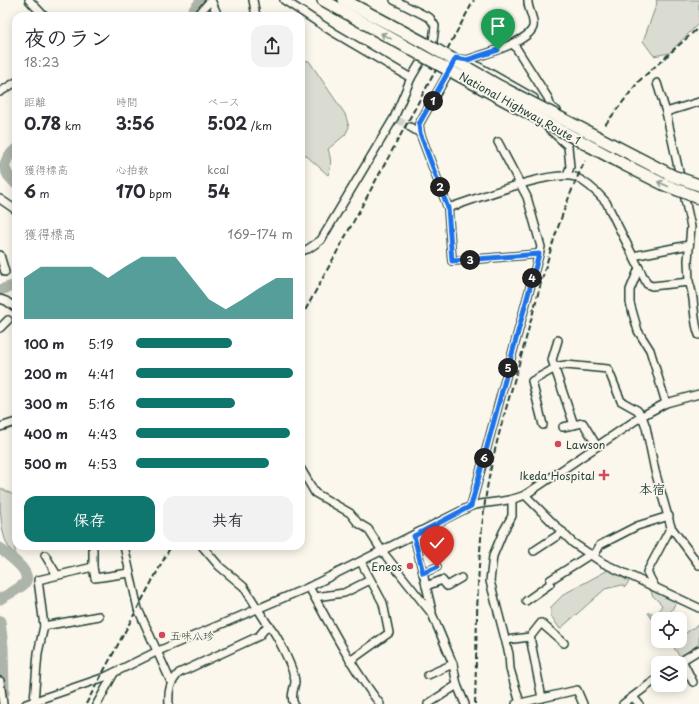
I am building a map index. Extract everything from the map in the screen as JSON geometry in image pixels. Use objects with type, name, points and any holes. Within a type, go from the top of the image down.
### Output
[{"type":"highway","name":"National Highway Route 1","points":[[323,0],[421,55],[638,172],[665,185],[699,198]]},
{"type":"highway","name":"National Highway Route 1","points":[[344,0],[500,86],[673,176],[699,186]]},
{"type":"street","points":[[29,0],[40,12]]},
{"type":"street","points":[[200,12],[211,0],[216,12]]},
{"type":"street","points":[[253,0],[255,12]]},
{"type":"street","points":[[284,0],[302,12]]},
{"type":"street","points":[[305,250],[321,240],[396,119],[411,78],[433,41],[436,26],[430,18],[394,0]]},
{"type":"street","points":[[467,60],[513,43],[525,36],[533,28],[533,19],[529,9],[528,0]]},
{"type":"street","points":[[305,14],[411,78]]},
{"type":"street","points":[[513,43],[548,98],[550,107]]},
{"type":"street","points":[[539,254],[452,261],[448,208],[420,133],[419,124],[456,58],[467,60],[550,107],[648,159],[699,181]]},
{"type":"street","points":[[657,82],[666,112],[691,227],[688,260],[689,282],[692,292],[694,324],[699,335]]},
{"type":"street","points":[[0,92],[12,84]]},
{"type":"street","points":[[666,112],[699,102]]},
{"type":"street","points":[[410,127],[420,133]]},
{"type":"street","points":[[548,128],[568,146],[570,167],[567,175]]},
{"type":"street","points":[[471,506],[541,247],[527,197],[498,142]]},
{"type":"street","points":[[448,208],[520,183],[567,175],[576,178],[597,192],[606,202],[647,284],[652,286],[684,281],[689,282]]},
{"type":"street","points":[[0,199],[12,207]]},
{"type":"street","points":[[634,256],[689,245]]},
{"type":"street","points":[[0,255],[5,272]]},
{"type":"street","points":[[639,268],[630,290],[630,303],[638,331],[650,350],[666,403]]},
{"type":"street","points":[[0,299],[12,305]]},
{"type":"street","points":[[0,328],[8,320]]},
{"type":"street","points":[[558,340],[552,360],[574,425]]},
{"type":"street","points":[[543,425],[532,381],[555,368],[566,365],[608,368],[621,402],[637,410],[642,416],[648,434],[655,471],[669,516],[671,528],[699,564]]},
{"type":"street","points":[[26,704],[92,682],[158,651],[258,610],[361,562],[471,506],[485,502],[512,501],[525,495],[642,416],[666,403],[699,394]]},
{"type":"street","points":[[0,427],[12,423]]},
{"type":"street","points":[[563,427],[583,423],[597,446]]},
{"type":"street","points":[[305,476],[315,493],[350,513],[358,523],[368,528],[382,551],[432,614]]},
{"type":"street","points":[[525,495],[573,542],[603,564],[699,608]]},
{"type":"street","points":[[512,501],[512,516],[503,532],[491,565],[490,581],[506,640],[510,669],[518,703],[577,690],[583,704]]},
{"type":"street","points":[[526,601],[550,584],[550,580],[592,555],[600,545],[637,526],[669,516]]},
{"type":"street","points":[[655,587],[647,572],[671,528]]},
{"type":"street","points":[[534,550],[563,532]]},
{"type":"street","points":[[414,536],[432,614],[453,664],[457,685],[465,704]]},
{"type":"street","points":[[93,550],[93,567],[95,578],[129,573]]},
{"type":"street","points":[[125,550],[138,608],[158,651],[170,682],[168,692],[169,704]]},
{"type":"street","points":[[205,550],[219,566],[244,587],[281,643],[295,682],[292,693],[292,703]]},
{"type":"street","points":[[45,555],[56,575]]},
{"type":"street","points":[[350,661],[389,633],[383,603],[361,562]]},
{"type":"street","points":[[34,701],[38,653],[44,626],[38,580],[93,567]]},
{"type":"street","points":[[423,573],[437,567]]},
{"type":"street","points":[[426,586],[442,580],[447,586],[461,578]]},
{"type":"street","points":[[315,598],[344,593],[370,580]]},
{"type":"street","points":[[309,587],[350,661],[380,704]]},
{"type":"street","points":[[44,626],[99,616]]},
{"type":"street","points":[[506,640],[530,637],[541,623],[564,643]]},
{"type":"street","points":[[170,682],[179,673],[259,636],[268,625]]},
{"type":"street","points":[[530,637],[542,698]]},
{"type":"street","points":[[687,658],[699,650]]},
{"type":"street","points":[[428,675],[453,664]]},
{"type":"street","points":[[97,704],[114,672]]},
{"type":"street","points":[[687,672],[694,682]]},
{"type":"street","points":[[0,681],[3,704]]},
{"type":"street","points":[[623,704],[651,683]]},
{"type":"street","points":[[428,704],[457,685]]},
{"type":"street","points":[[633,696],[639,704]]},
{"type":"shaded area","points":[[656,0],[699,0],[699,23],[669,53],[654,56],[643,41],[657,3]]},
{"type":"shaded area","points":[[305,60],[309,61],[345,114],[349,127],[345,135],[328,149],[331,162],[328,175],[305,155]]},
{"type":"shaded area","points":[[0,488],[12,494],[12,550],[15,550],[15,554],[10,549],[6,542],[1,515]]},
{"type":"shaded area","points":[[610,569],[629,582],[625,587],[622,585],[605,589],[560,629],[551,616],[551,607],[564,594]]},
{"type":"shaded area","points":[[653,587],[676,602],[671,612],[658,612],[662,605],[652,595],[651,589]]},
{"type":"shaded area","points":[[699,624],[699,644],[679,656],[674,648],[687,648],[687,632]]},
{"type":"waterway","points":[[192,12],[202,0]]},
{"type":"waterway","points":[[12,153],[8,157],[4,166],[12,180]]},
{"type":"waterway","points":[[0,290],[12,286]]},
{"type":"waterway","points":[[0,548],[18,564],[26,574],[26,579],[22,586],[0,599]]},
{"type":"waterway","points":[[0,621],[3,647],[4,693]]},
{"type":"tunnel","points":[[398,120],[410,127]]},
{"type":"railway","points":[[305,311],[474,0]]},
{"type":"railway","points":[[605,125],[639,81],[699,27]]},
{"type":"railway","points":[[475,704],[477,603],[480,552],[485,502],[491,465],[549,256],[574,184],[585,161]]},
{"type":"railway","points":[[86,704],[169,550]]},
{"type":"place","name":"Lawson","points":[[558,444]]},
{"type":"place","name":"Ikeda Hospital","points":[[604,475]]},
{"type":"place","name":"Eneos","points":[[410,566]]},
{"type":"place","name":"五味八珍","points":[[162,635]]},
{"type":"district","name":"本宿","points":[[652,488]]},
{"type":"route","points":[[437,567],[423,573],[414,536],[471,506],[539,254],[452,261],[448,208],[420,133],[419,124],[456,58],[467,60],[498,50]]}]
